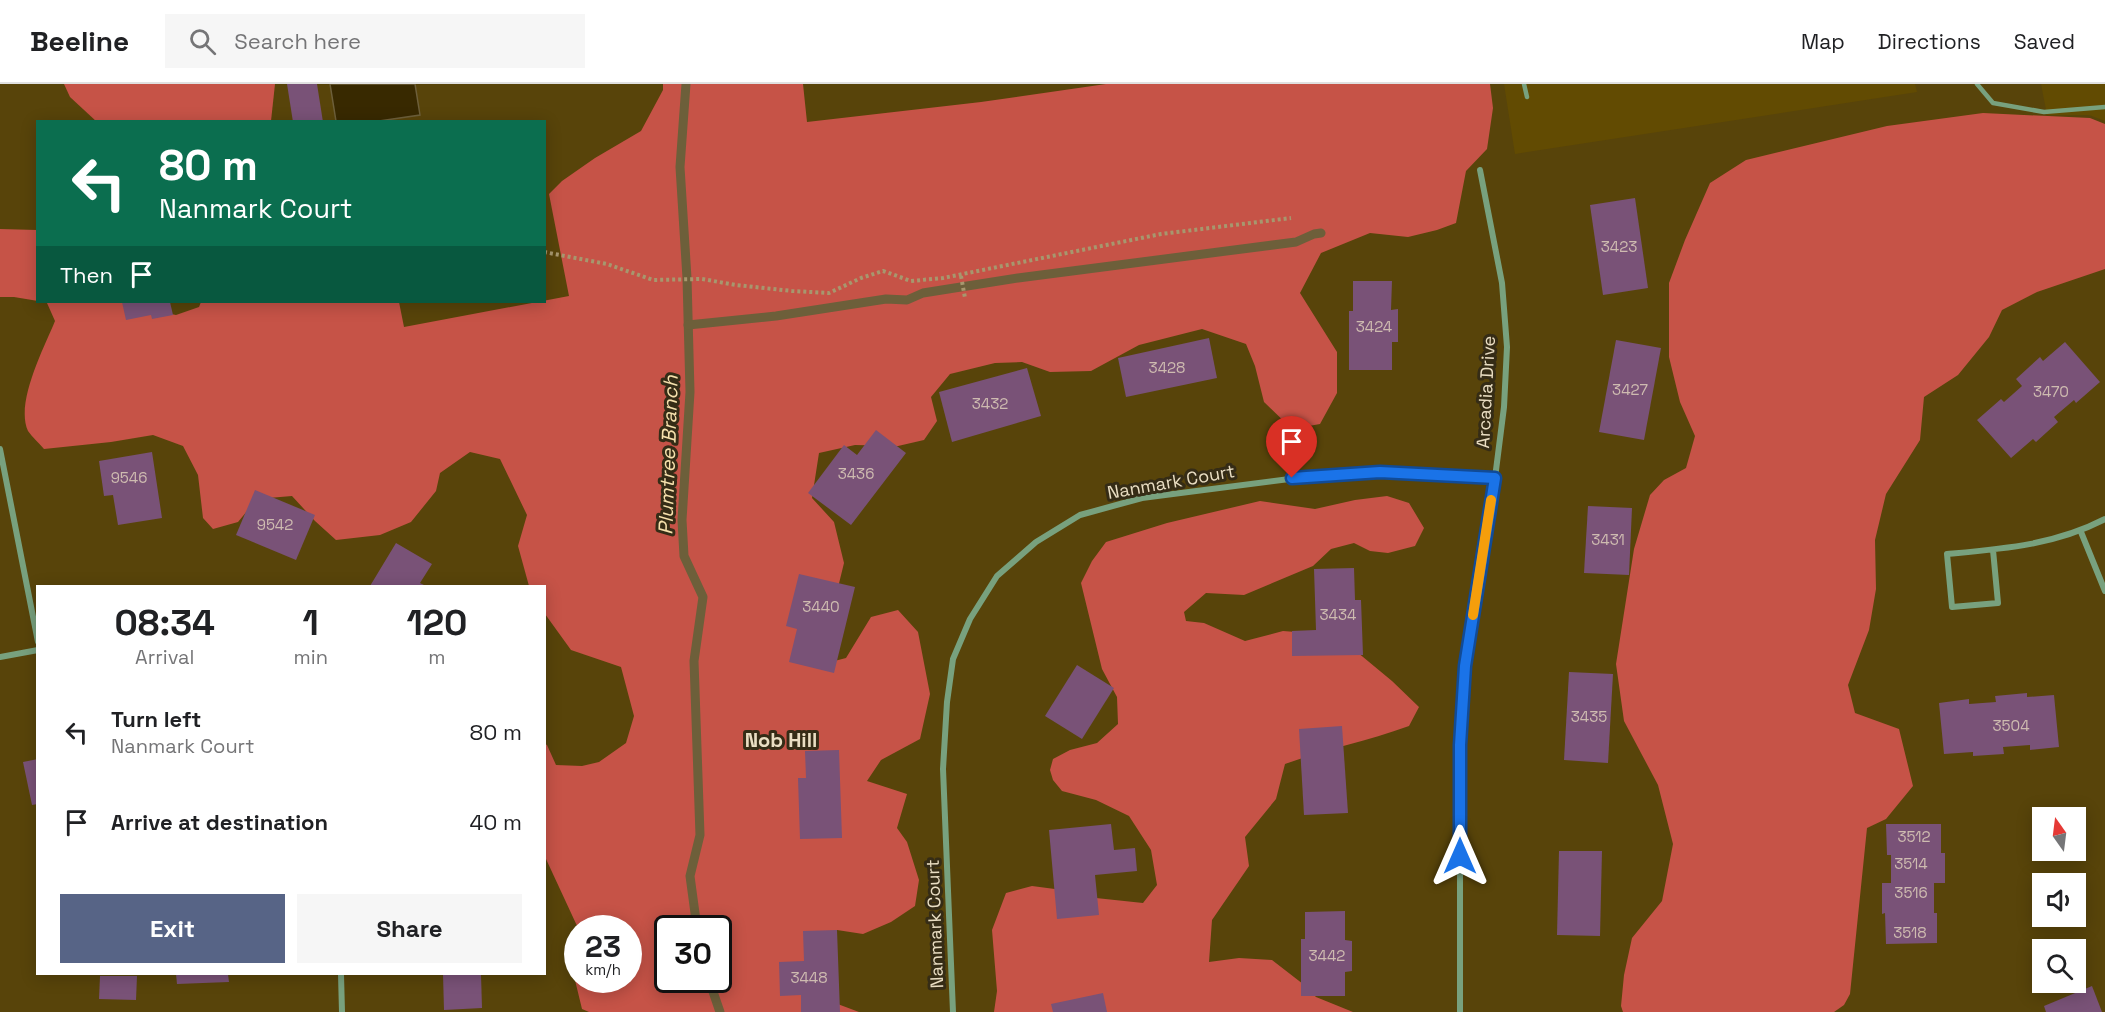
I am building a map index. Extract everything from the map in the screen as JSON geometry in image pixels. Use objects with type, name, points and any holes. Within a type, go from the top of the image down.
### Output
[{"type":"street","name":"Arcadia Drive","points":[[1460,1012],[1461,734],[1465,666],[1495,478],[1504,407],[1507,347],[1502,283],[1480,170]]},
{"type":"street","points":[[0,449],[36,632]]},
{"type":"street","name":"Nanmark Court","points":[[953,1012],[944,769],[947,702],[953,660],[970,619],[997,576],[1036,542],[1080,515],[1142,498],[1313,476],[1380,472],[1495,478]]},
{"type":"street","points":[[1993,550],[1998,603],[1952,608],[1947,554],[2040,543],[2081,532],[2105,519]]},
{"type":"street","points":[[2081,532],[2105,591]]},
{"type":"street","points":[[0,657],[36,650]]},
{"type":"street","points":[[341,975],[342,1012]]},
{"type":"lane","points":[[1524,84],[1527,97]]},
{"type":"lane","points":[[1977,84],[1993,103],[2043,112],[2105,107]]},
{"type":"path","points":[[546,252],[607,264],[653,280],[702,279],[736,285],[830,293],[861,278],[882,272],[911,282],[961,276],[1150,236],[1291,218]]},
{"type":"path","points":[[961,276],[965,298]]},
{"type":"shaded area","points":[[64,84],[275,84],[271,120],[95,120],[70,97]]},
{"type":"shaded area","points":[[330,84],[415,84],[420,115],[386,120],[336,120]]},
{"type":"shaded area","points":[[663,84],[803,84],[807,122],[981,102],[1106,84],[1490,84],[1493,108],[1487,149],[1466,171],[1456,223],[1408,237],[1370,233],[1321,253],[1300,293],[1337,352],[1337,393],[1320,424],[1292,429],[1264,402],[1255,366],[1246,344],[1202,329],[1139,345],[1091,371],[1050,372],[1022,362],[995,363],[950,374],[931,397],[937,421],[924,440],[898,446],[855,445],[819,453],[812,498],[834,522],[844,563],[819,665],[846,658],[871,617],[898,610],[918,632],[930,694],[920,739],[881,760],[867,781],[907,794],[897,828],[907,842],[919,880],[915,906],[891,922],[863,934],[837,930],[810,961],[811,994],[859,1012],[589,1012],[582,1009],[578,993],[642,993],[642,915],[572,915],[546,859],[546,744],[556,765],[582,766],[599,762],[626,743],[634,716],[621,667],[571,650],[546,615],[546,585],[529,585],[518,546],[527,515],[500,459],[470,452],[440,473],[436,491],[411,522],[380,535],[336,540],[292,496],[257,499],[238,522],[213,529],[203,518],[198,475],[183,446],[153,435],[44,449],[28,431],[25,406],[28,391],[38,360],[55,321],[47,303],[144,303],[147,309],[176,315],[199,307],[201,303],[399,303],[404,327],[532,303],[546,303],[546,300],[569,296],[549,194],[562,181],[641,131],[663,90]]},
{"type":"shaded area","points":[[1504,84],[1915,84],[1917,92],[1515,154]]},
{"type":"shaded area","points":[[2041,84],[2105,84],[2105,121],[2089,115],[2047,115]]},
{"type":"shaded area","points":[[1983,113],[2090,118],[2105,124],[2105,269],[2037,292],[2002,310],[1989,337],[1958,375],[1924,397],[1920,440],[1886,494],[1875,540],[1876,589],[1869,630],[1848,685],[1855,713],[1899,729],[1913,786],[1886,819],[1867,828],[1850,994],[1844,1005],[1834,1012],[1623,1012],[1621,1006],[1624,975],[1632,938],[1662,901],[1673,844],[1658,785],[1624,721],[1616,664],[1634,549],[1650,495],[1664,480],[1686,468],[1695,436],[1680,402],[1669,357],[1669,283],[1685,240],[1710,183],[1746,160],[1887,126]]},
{"type":"shaded area","points":[[0,229],[36,230],[36,301],[0,297]]},
{"type":"shaded area","points":[[1387,496],[1409,503],[1424,528],[1415,546],[1388,553],[1370,551],[1354,543],[1331,549],[1313,566],[1244,595],[1206,593],[1184,612],[1186,621],[1204,623],[1245,641],[1283,631],[1321,634],[1357,652],[1419,707],[1409,726],[1285,764],[1276,799],[1245,837],[1249,866],[1212,920],[1209,962],[1239,958],[1272,960],[1316,997],[1353,1012],[994,1012],[997,991],[992,930],[1006,893],[1032,886],[1070,891],[1096,898],[1143,903],[1157,885],[1151,850],[1129,816],[1096,800],[1062,791],[1053,780],[1050,770],[1053,759],[1070,750],[1097,743],[1118,724],[1117,697],[1102,669],[1081,583],[1092,561],[1106,542],[1167,523],[1260,501],[1315,509]]},
{"type":"building","points":[[287,84],[317,84],[323,120],[293,120]]},
{"type":"building","points":[[1635,198],[1648,288],[1603,295],[1590,205]]},
{"type":"building","points":[[1353,281],[1392,281],[1391,310],[1398,309],[1398,342],[1392,342],[1392,370],[1349,370],[1349,311],[1353,311]]},
{"type":"building","points":[[122,303],[170,303],[173,315],[152,319],[151,315],[126,320]]},
{"type":"building","points":[[1209,338],[1217,378],[1126,397],[1118,358]]},
{"type":"building","points":[[1616,340],[1661,348],[1644,440],[1599,432]]},
{"type":"building","points":[[2065,342],[2100,382],[2076,403],[2074,400],[2054,417],[2058,422],[2036,442],[2033,439],[2011,458],[1977,420],[2001,399],[2004,402],[2022,386],[2016,379],[2040,357],[2043,361]]},
{"type":"building","points":[[1027,368],[1041,416],[952,442],[939,392]]},
{"type":"building","points":[[876,430],[906,453],[851,525],[808,493],[844,445],[857,455]]},
{"type":"building","points":[[152,452],[162,518],[118,525],[113,495],[104,496],[99,461]]},
{"type":"building","points":[[255,490],[315,515],[296,560],[236,535]]},
{"type":"building","points":[[1588,506],[1632,508],[1629,575],[1584,573]]},
{"type":"building","points":[[396,543],[432,564],[420,583],[424,585],[371,585]]},
{"type":"building","points":[[1354,568],[1355,600],[1361,600],[1363,655],[1292,656],[1292,631],[1316,630],[1314,569]]},
{"type":"building","points":[[799,574],[855,587],[834,673],[789,662],[797,629],[786,626]]},
{"type":"building","points":[[1077,665],[1114,688],[1082,739],[1045,716]]},
{"type":"building","points":[[1569,672],[1613,674],[1608,763],[1564,760]]},
{"type":"building","points":[[2027,693],[2027,697],[2054,695],[2059,747],[2030,750],[2030,745],[2003,747],[2004,754],[1973,756],[1973,752],[1944,754],[1939,703],[1969,699],[1969,704],[1996,702],[1995,696]]},
{"type":"building","points":[[1342,726],[1348,813],[1304,815],[1299,729]]},
{"type":"building","points":[[839,750],[842,838],[800,839],[798,778],[806,778],[805,751]]},
{"type":"building","points":[[36,759],[36,804],[32,805],[23,762]]},
{"type":"building","points":[[1111,824],[1114,850],[1135,848],[1137,871],[1095,875],[1099,915],[1057,919],[1049,830]]},
{"type":"building","points":[[1886,824],[1941,824],[1941,853],[1945,853],[1945,883],[1934,883],[1937,943],[1886,944],[1885,913],[1882,914],[1882,883],[1891,883],[1891,855],[1887,855]]},
{"type":"building","points":[[1559,851],[1602,851],[1600,936],[1557,935]]},
{"type":"building","points":[[1345,911],[1345,940],[1352,941],[1352,971],[1345,972],[1345,996],[1301,996],[1301,939],[1305,939],[1305,912]]},
{"type":"building","points":[[837,930],[840,1012],[801,1012],[801,995],[780,996],[779,962],[804,961],[803,931]]},
{"type":"building","points":[[176,975],[228,975],[229,982],[177,984]]},
{"type":"building","points":[[443,975],[481,975],[482,1008],[444,1010]]},
{"type":"building","points":[[100,976],[137,976],[136,1000],[99,999]]},
{"type":"building","points":[[2092,986],[2102,1012],[2046,1012],[2044,1006],[2075,993],[2086,993],[2086,988]]},
{"type":"building","points":[[1103,993],[1107,1012],[1053,1012],[1051,1004]]},
{"type":"waterway","name":"Plumtree Branch","points":[[686,84],[680,167],[687,278],[690,392],[682,520],[684,556],[703,597],[694,661],[700,835],[690,876],[695,915]]},
{"type":"waterway","points":[[688,325],[776,316],[886,299],[907,300],[923,293],[1018,278],[1296,242],[1321,233]]},
{"type":"waterway","name":"Plumtree Branch","points":[[713,993],[720,1012]]},
{"type":"slow traffic","points":[[1473,615],[1491,500]]},
{"type":"district","name":"Nob Hill","points":[[781,740]]},
{"type":"route","points":[[1292,478],[1380,472],[1495,478],[1465,666],[1460,745],[1460,856]]}]
